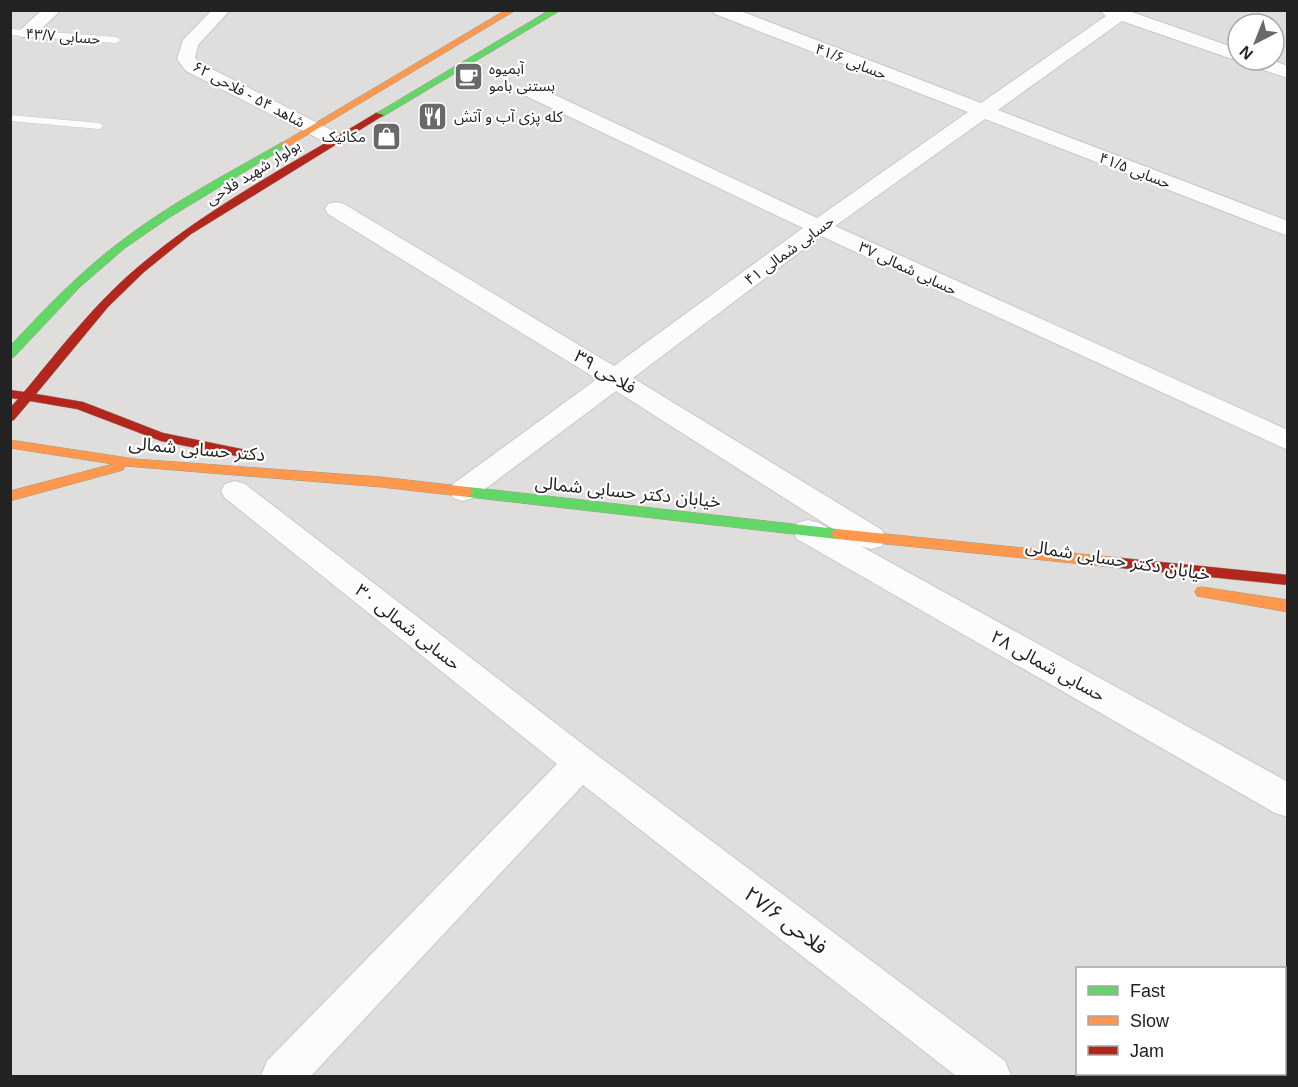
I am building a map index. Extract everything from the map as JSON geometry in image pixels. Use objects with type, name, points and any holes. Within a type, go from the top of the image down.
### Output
[{"type":"main road","name":"بولوار شهید فلاحی","points":[[10,354],[60,299],[101,261],[156,221],[512,10]]},
{"type":"main road","name":"بولوار شهید فلاحی","points":[[10,417],[104,305],[140,270],[188,232],[336,140],[557,10]]},
{"type":"main road","points":[[10,394],[79,405],[161,437],[381,482]]},
{"type":"main road","name":"دکتر حسابی شمالی","points":[[10,444],[135,463],[381,482]]},
{"type":"main road","points":[[10,496],[135,463]]},
{"type":"main road","name":"خیابان دکتر حسابی شمالی","points":[[381,482],[871,538],[1287,580]]},
{"type":"main road","name":"خیابان دکتر حسابی شمالی","points":[[871,538],[1091,574]]},
{"type":"main road","name":"خیابان دکتر حسابی شمالی","points":[[1183,589],[1287,606]]},
{"type":"street","points":[[19,33],[53,10]]},
{"type":"street","name":"شاهد ۵۴ - فلاحی ۶۲","points":[[222,10],[189,44],[186,59],[193,67],[336,140]]},
{"type":"street","name":"حسابی ۴۱/۶","points":[[721,10],[982,111]]},
{"type":"street","points":[[1113,13],[1226,51]]},
{"type":"street","name":"حسابی شمالی ۴۱","points":[[463,492],[819,227],[982,111],[1113,13]]},
{"type":"street","name":"حسابی شمالی ۳۷","points":[[531,92],[819,227],[1287,441]]},
{"type":"street","name":"حسابی ۴۱/۵","points":[[982,111],[1287,229]]},
{"type":"street","name":"فلاحی ۳۹","points":[[336,209],[615,378],[871,538]]},
{"type":"street","name":"حسابی شمالی ۳۰","points":[[235,491],[581,763]]},
{"type":"street","name":"حسابی شمالی ۲۸","points":[[808,531],[1287,801]]},
{"type":"street","points":[[282,1077],[581,763]]},
{"type":"street","name":"فلاحی ۲۷/۶","points":[[581,763],[990,1077]]},
{"type":"lane","name":"حسابی ۴۳/۷","points":[[19,33],[116,40]]},
{"type":"lane","points":[[10,118],[99,126]]},
{"type":"shaded area","points":[[11,11],[1287,11],[1287,1076],[11,1076]]},
{"type":"traffic: fast","points":[[379,115],[557,10]]},
{"type":"traffic: fast","points":[[10,354],[76,285],[121,246],[189,200],[284,145]]},
{"type":"traffic: fast","points":[[468,492],[837,534]]},
{"type":"traffic: slow","points":[[284,145],[512,10]]},
{"type":"traffic: slow","points":[[10,444],[135,463],[381,482],[468,492]]},
{"type":"traffic: slow","points":[[10,496],[119,467]]},
{"type":"traffic: slow","points":[[837,534],[1121,563]]},
{"type":"traffic: slow","points":[[1202,592],[1288,606]]},
{"type":"traffic: jam","points":[[10,417],[104,305],[140,270],[187,232],[379,115]]},
{"type":"traffic: jam","points":[[10,394],[79,405],[161,437],[247,454]]},
{"type":"traffic: jam","points":[[1121,563],[1288,580]]},
{"type":"place","name":"آبمیوه بستنی بامو","points":[[468,77]]},
{"type":"place","name":"کله پزی آب و آتش","points":[[433,116]]},
{"type":"place","name":"مکانیک","points":[[387,136]]}]
